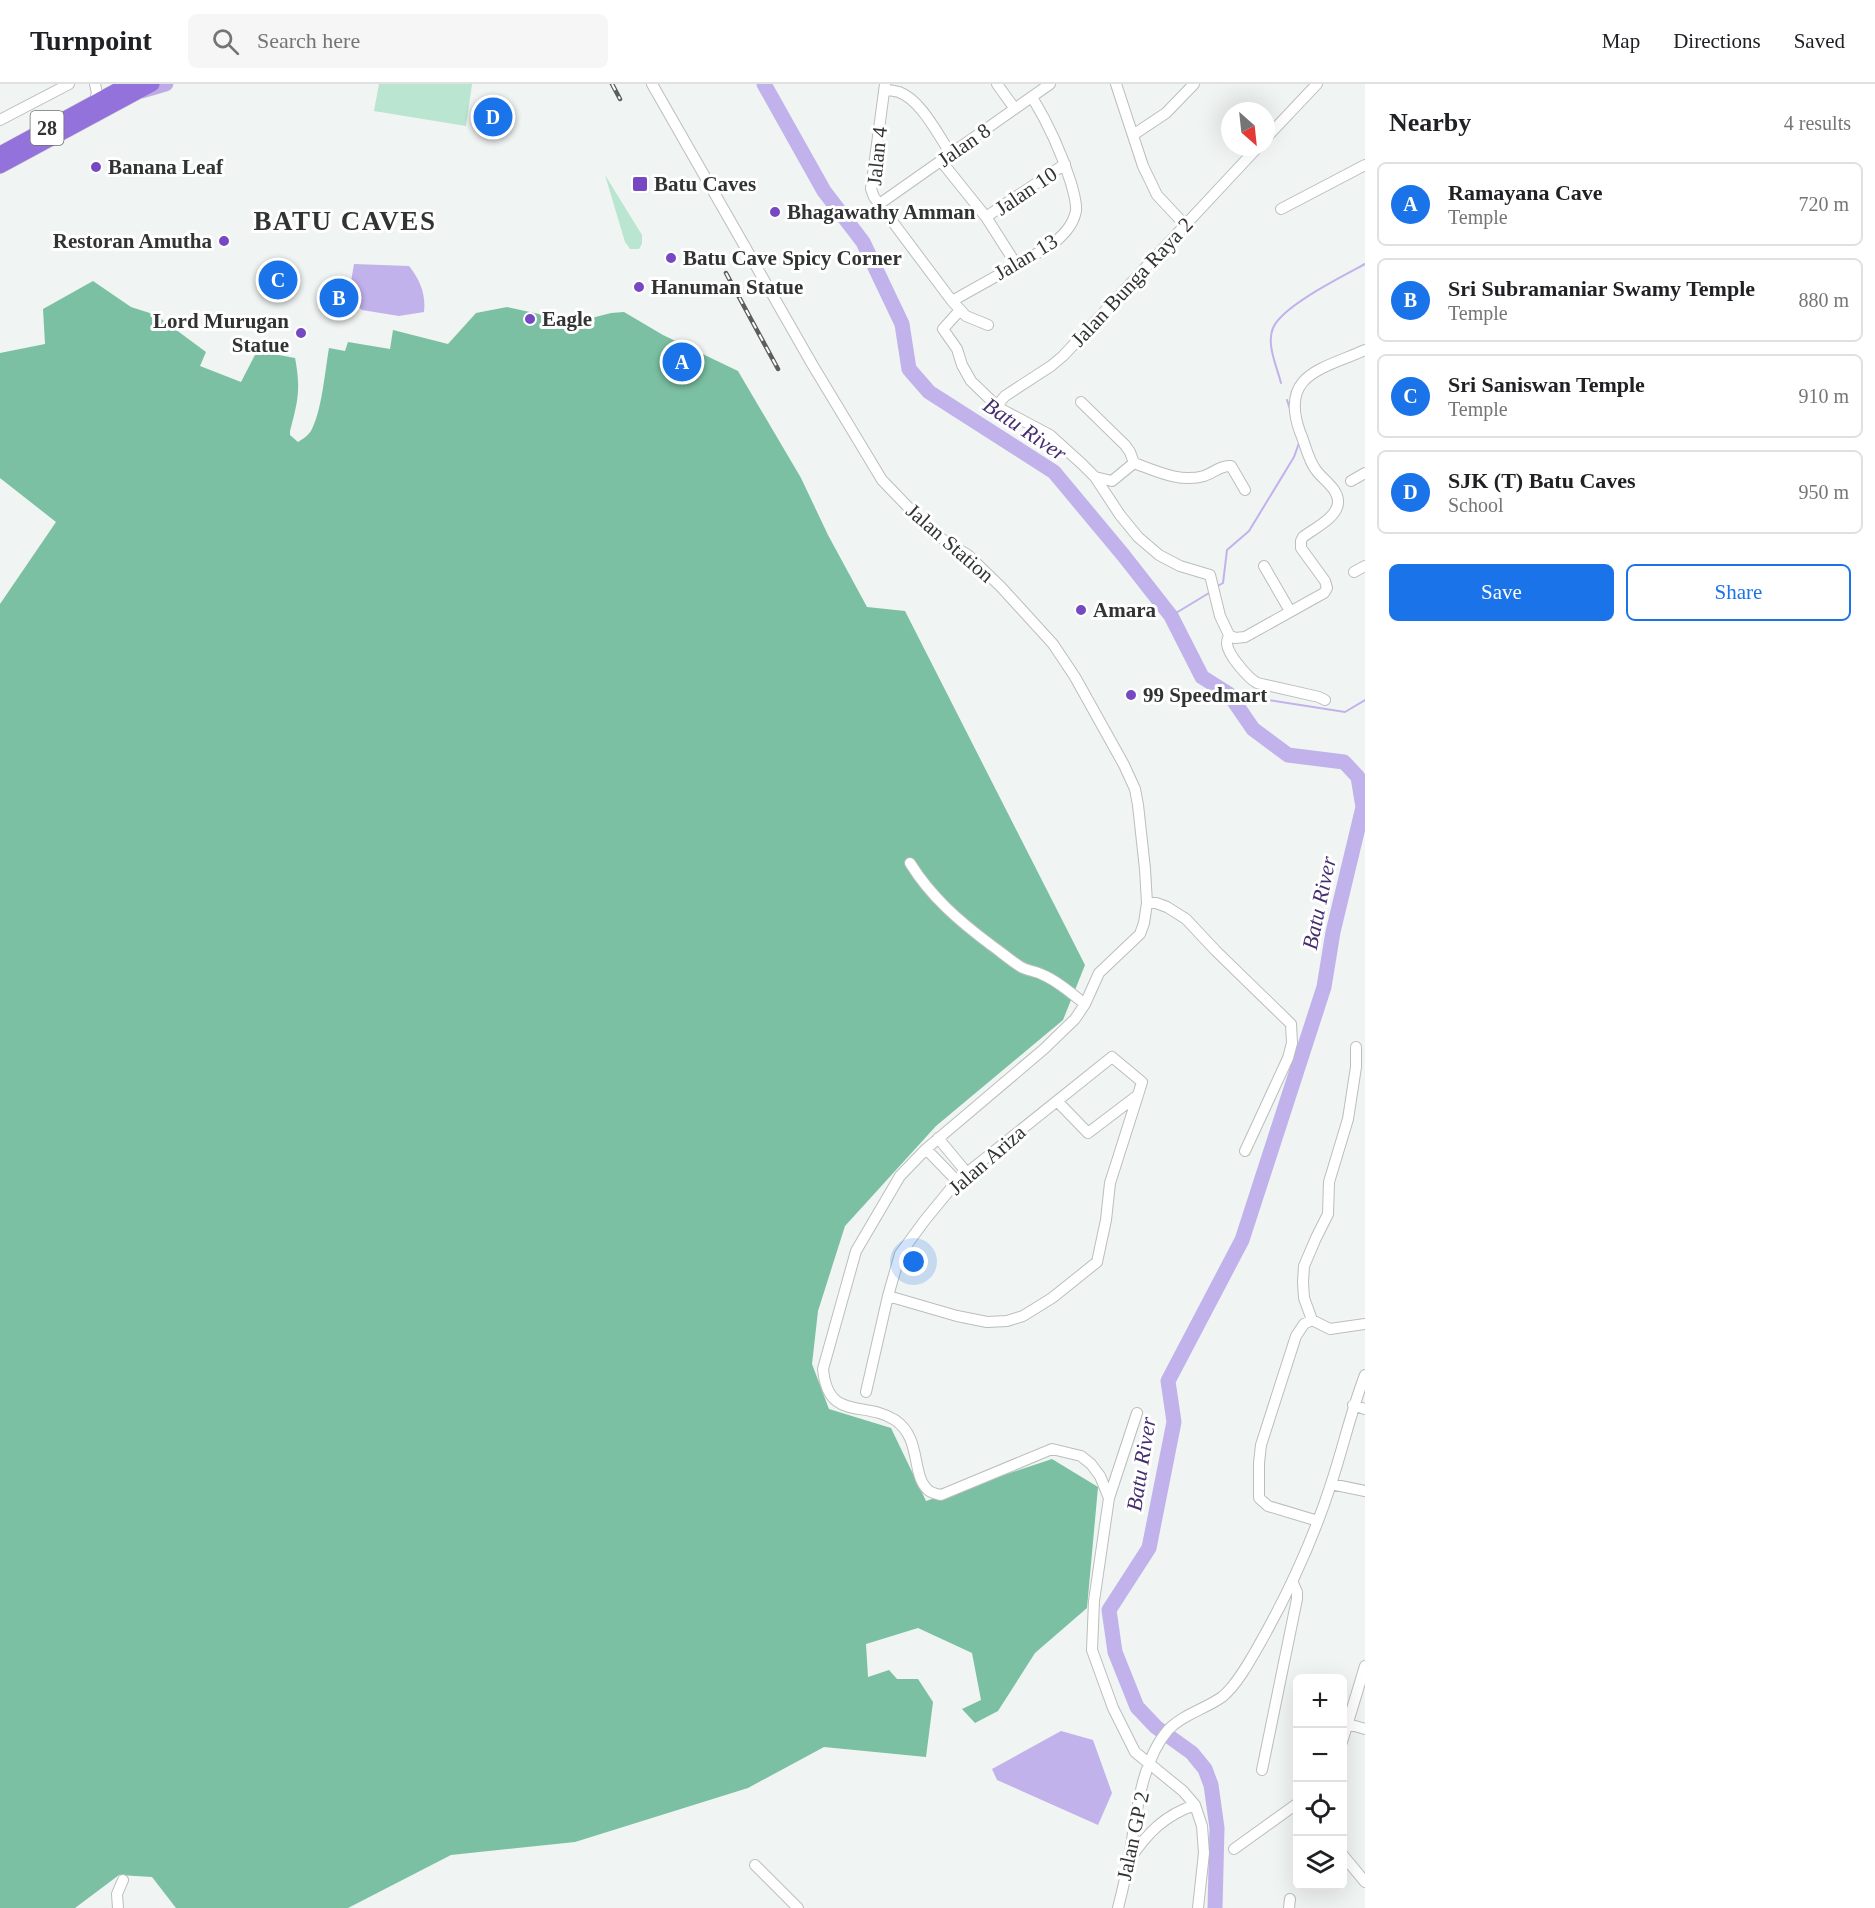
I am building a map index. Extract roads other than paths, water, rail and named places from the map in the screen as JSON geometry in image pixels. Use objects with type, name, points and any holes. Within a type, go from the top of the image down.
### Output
[{"type":"highway","name":"28","points":[[0,154],[94,103],[109,88],[131,89],[152,84]]},
{"type":"highway","name":"28","points":[[0,166],[131,89]]},
{"type":"main road","points":[[131,89],[166,84]]},
{"type":"street","points":[[0,120],[69,84]]},
{"type":"street","points":[[94,103],[97,93],[95,84]]},
{"type":"street","name":"Jalan Station","points":[[652,84],[882,480],[934,534],[968,555],[1053,644],[1075,677],[1135,789],[1147,903],[1140,934],[1099,973],[1085,1004],[1075,1019],[1044,1049],[938,1138],[900,1176],[856,1251],[823,1369],[829,1392],[837,1402],[847,1407],[894,1419],[904,1428],[913,1443],[921,1479],[928,1491],[941,1496],[1052,1449],[1081,1456],[1091,1464],[1106,1486],[1109,1498]]},
{"type":"street","points":[[997,84],[1015,109]]},
{"type":"street","name":"Jalan 8","points":[[879,205],[1050,84]]},
{"type":"street","points":[[1116,84],[1143,166],[1157,195],[1185,225]]},
{"type":"street","points":[[1133,135],[1166,113],[1194,84]]},
{"type":"street","points":[[1275,128],[1317,84]]},
{"type":"street","points":[[885,87],[910,98],[920,108],[951,154]]},
{"type":"street","name":"Jalan 4","points":[[885,87],[871,189],[879,205],[952,301],[966,316],[988,325]]},
{"type":"street","name":"Jalan 13","points":[[952,301],[1052,244],[1065,234],[1073,222],[1077,208],[1065,165],[1051,128],[1032,97]]},
{"type":"street","name":"Jalan Bunga Raya 2","points":[[999,408],[1005,396],[1063,356],[1250,156]]},
{"type":"street","points":[[941,161],[986,217],[1016,264]]},
{"type":"street","name":"Jalan 10","points":[[986,217],[1065,165]]},
{"type":"street","points":[[1281,209],[1365,165]]},
{"type":"street","points":[[960,310],[943,329],[957,349],[971,381],[999,408],[1050,435],[1095,477],[1120,514],[1145,543],[1159,555],[1180,566],[1208,573],[1212,578],[1220,616],[1229,635],[1235,638],[1245,637],[1324,593],[1327,588],[1325,581],[1301,548],[1300,541],[1332,514],[1338,502],[1337,494],[1314,468],[1296,420],[1294,405],[1296,392],[1301,382],[1311,374],[1365,350]]},
{"type":"street","points":[[1081,402],[1125,445],[1134,462]]},
{"type":"street","points":[[1095,477],[1112,481],[1134,462]]},
{"type":"street","points":[[1134,462],[1181,478],[1207,475],[1227,465],[1231,466],[1245,490]]},
{"type":"street","points":[[1350,482],[1365,473]]},
{"type":"street","points":[[1264,566],[1290,611]]},
{"type":"street","points":[[1354,572],[1365,566]]},
{"type":"street","points":[[1229,635],[1228,649],[1250,679],[1257,683],[1325,700]]},
{"type":"street","points":[[910,863],[925,886],[963,924],[1019,966],[1043,975],[1085,1004]]},
{"type":"street","points":[[1147,903],[1167,907],[1186,919],[1291,1024],[1292,1043],[1288,1058],[1245,1151]]},
{"type":"street","points":[[1356,1047],[1356,1067],[1348,1119],[1329,1182],[1328,1214],[1305,1266],[1303,1282],[1304,1298],[1312,1320],[1329,1329],[1365,1324]]},
{"type":"street","name":"Jalan Ariza","points":[[866,1392],[900,1254],[957,1181],[1112,1057],[1142,1082],[1138,1095]]},
{"type":"street","points":[[1056,1101],[1089,1132],[1138,1095]]},
{"type":"street","points":[[888,1296],[957,1316],[987,1322],[1007,1321],[1023,1316],[1052,1298],[1097,1262],[1106,1220],[1110,1183],[1138,1095]]},
{"type":"street","points":[[938,1138],[967,1173]]},
{"type":"street","points":[[926,1149],[957,1181]]},
{"type":"street","points":[[1312,1320],[1304,1324],[1296,1336],[1261,1445],[1258,1492],[1259,1498],[1268,1506],[1318,1521]]},
{"type":"street","name":"Jalan GP 2","points":[[1118,1908],[1136,1812],[1149,1764],[1156,1748],[1170,1728],[1215,1701],[1230,1689],[1258,1648],[1293,1583],[1318,1521],[1353,1405],[1365,1375]]},
{"type":"street","points":[[1353,1405],[1365,1409]]},
{"type":"street","points":[[1137,1413],[1109,1498],[1094,1601],[1092,1650],[1113,1708],[1135,1752],[1183,1791],[1195,1805],[1202,1826],[1204,1853],[1198,1908]]},
{"type":"street","points":[[1331,1484],[1365,1491]]},
{"type":"street","points":[[1262,1770],[1297,1599],[1293,1583]]},
{"type":"street","points":[[1347,1728],[1365,1666]]},
{"type":"street","points":[[1348,1724],[1365,1729]]},
{"type":"street","points":[[1128,1862],[1149,1832],[1179,1810],[1195,1805]]},
{"type":"street","points":[[1234,1849],[1293,1807]]},
{"type":"street","points":[[1347,1860],[1365,1882]]},
{"type":"street","points":[[755,1865],[798,1908]]},
{"type":"street","points":[[118,1908],[117,1894],[123,1880]]},
{"type":"waterway","name":"Batu River","points":[[764,84],[824,191],[863,242],[902,324],[909,369],[929,392],[1054,472],[1171,616],[1202,677],[1229,694],[1253,729],[1288,755],[1344,762],[1358,777],[1363,807],[1333,932],[1324,987],[1242,1240],[1168,1381],[1174,1422],[1149,1548],[1109,1610],[1115,1652],[1137,1707],[1156,1727],[1192,1753],[1205,1769],[1211,1785],[1217,1828],[1215,1908]]},
{"type":"waterway","points":[[1281,383],[1271,341],[1273,328],[1279,319],[1314,292],[1365,264]]},
{"type":"waterway","points":[[1287,400],[1290,409]]},
{"type":"waterway","points":[[1216,587],[1223,583],[1227,550],[1249,531],[1294,457],[1299,443]]},
{"type":"waterway","points":[[1171,616],[1209,593]]},
{"type":"waterway","points":[[1229,694],[1345,712],[1365,700]]},
{"type":"railway","points":[[612,84],[620,99]]},
{"type":"railway","points":[[726,273],[778,369]]},
{"type":"place","name":"SJK (T) Batu Caves","points":[[493,117]]},
{"type":"place","name":"Banana Leaf","points":[[96,167]]},
{"type":"place","name":"Batu Caves","points":[[640,184]]},
{"type":"place","name":"Bhagawathy Amman","points":[[775,212]]},
{"type":"place","name":"Restoran Amutha","points":[[224,241]]},
{"type":"place","name":"Batu Cave Spicy Corner","points":[[671,258]]},
{"type":"place","name":"Sri Saniswan Temple","points":[[278,280]]},
{"type":"place","name":"Hanuman Statue","points":[[639,287]]},
{"type":"place","name":"Sri Subramaniar Swamy Temple","points":[[339,298]]},
{"type":"place","name":"Eagle","points":[[530,319]]},
{"type":"place","name":"Lord Murugan Statue","points":[[301,333]]},
{"type":"place","name":"Ramayana Cave","points":[[682,362]]},
{"type":"place","name":"Amara","points":[[1081,610]]},
{"type":"place","name":"99 Speedmart","points":[[1131,695]]},
{"type":"district","name":"BATU CAVES","points":[[345,221]]}]
